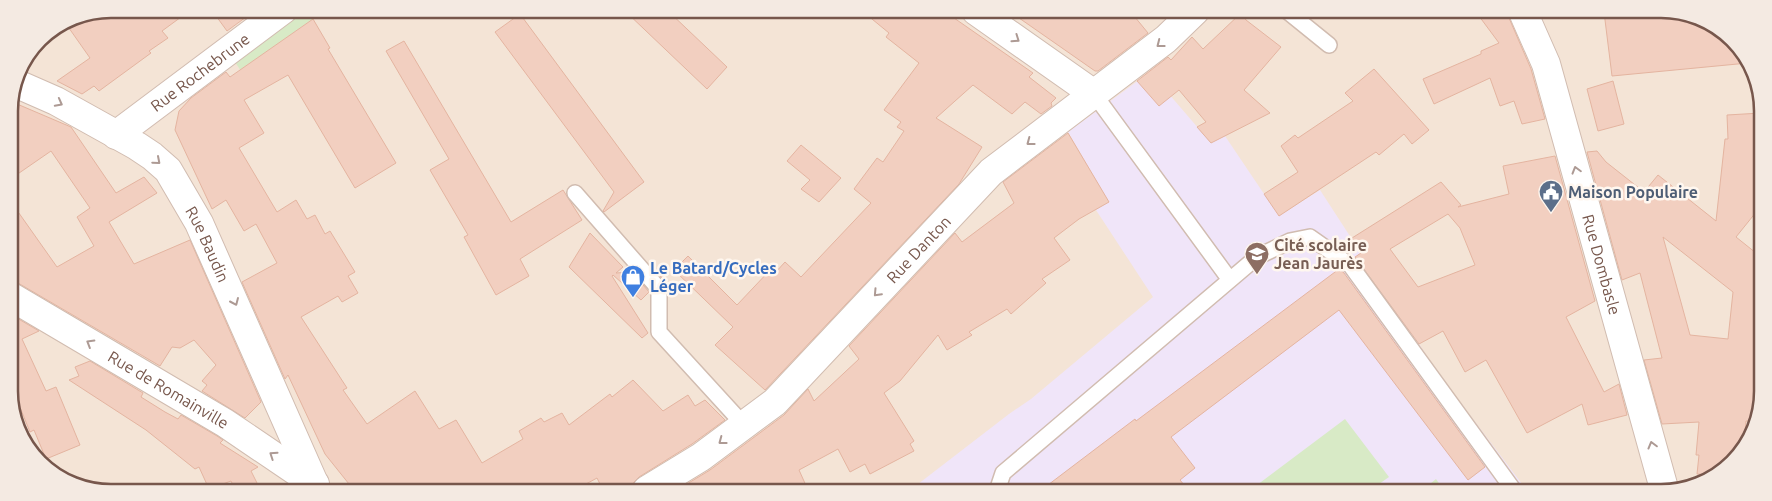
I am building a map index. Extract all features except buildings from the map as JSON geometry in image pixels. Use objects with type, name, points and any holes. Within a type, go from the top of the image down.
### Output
[{"type":"street","name":"Rue Rochebrune","points":[[116,135],[272,18]]},
{"type":"street","points":[[986,18],[1094,94]]},
{"type":"street","name":"Rue Danton","points":[[657,484],[701,457],[775,402],[991,172],[1166,39],[1188,18]]},
{"type":"street","name":"Rue Dombasle","points":[[1526,18],[1546,64],[1662,483]]},
{"type":"street","name":"Rue Baudin","points":[[21,86],[56,101],[116,135],[152,156],[168,170],[199,223],[317,484]]},
{"type":"street","name":"Rue de Romainville","points":[[18,301],[225,423],[315,484]]},
{"type":"lane","points":[[1296,18],[1329,45]]},
{"type":"lane","points":[[1094,94],[1230,280]]},
{"type":"lane","points":[[575,193],[659,290],[659,332],[744,424]]},
{"type":"lane","points":[[1000,483],[1003,473],[1257,257],[1290,241],[1310,237],[1351,266],[1509,483]]},
{"type":"shaded area","points":[[99,18],[1673,18],[1691,22],[1713,33],[1731,49],[1745,69],[1753,93],[1754,402],[1750,420],[1739,442],[1723,460],[1708,471],[1673,483],[99,483],[64,471],[45,456],[27,432],[19,408],[18,99],[27,69],[49,41],[64,30],[81,22]]},
{"type":"shaded area","name":"Cité scolaire Jean Jaurès","points":[[1150,72],[1211,143],[1225,136],[1279,216],[1320,190],[1432,365],[1521,483],[919,483],[1031,399],[1153,297],[1096,210],[1109,202],[1068,132]]},
{"type":"green space","points":[[294,18],[313,19],[241,71],[233,59]]},
{"type":"green space","points":[[1345,419],[1389,477],[1380,483],[1259,483]]},
{"type":"green space","points":[[1436,479],[1439,483],[1431,483]]},
{"type":"place","name":"Maison Populaire","points":[[1551,213]]},
{"type":"place","name":"Cité scolaire Jean Jaurès","points":[[1257,275]]},
{"type":"place","name":"Le Batard/Cycles Léger","points":[[633,298]]}]
